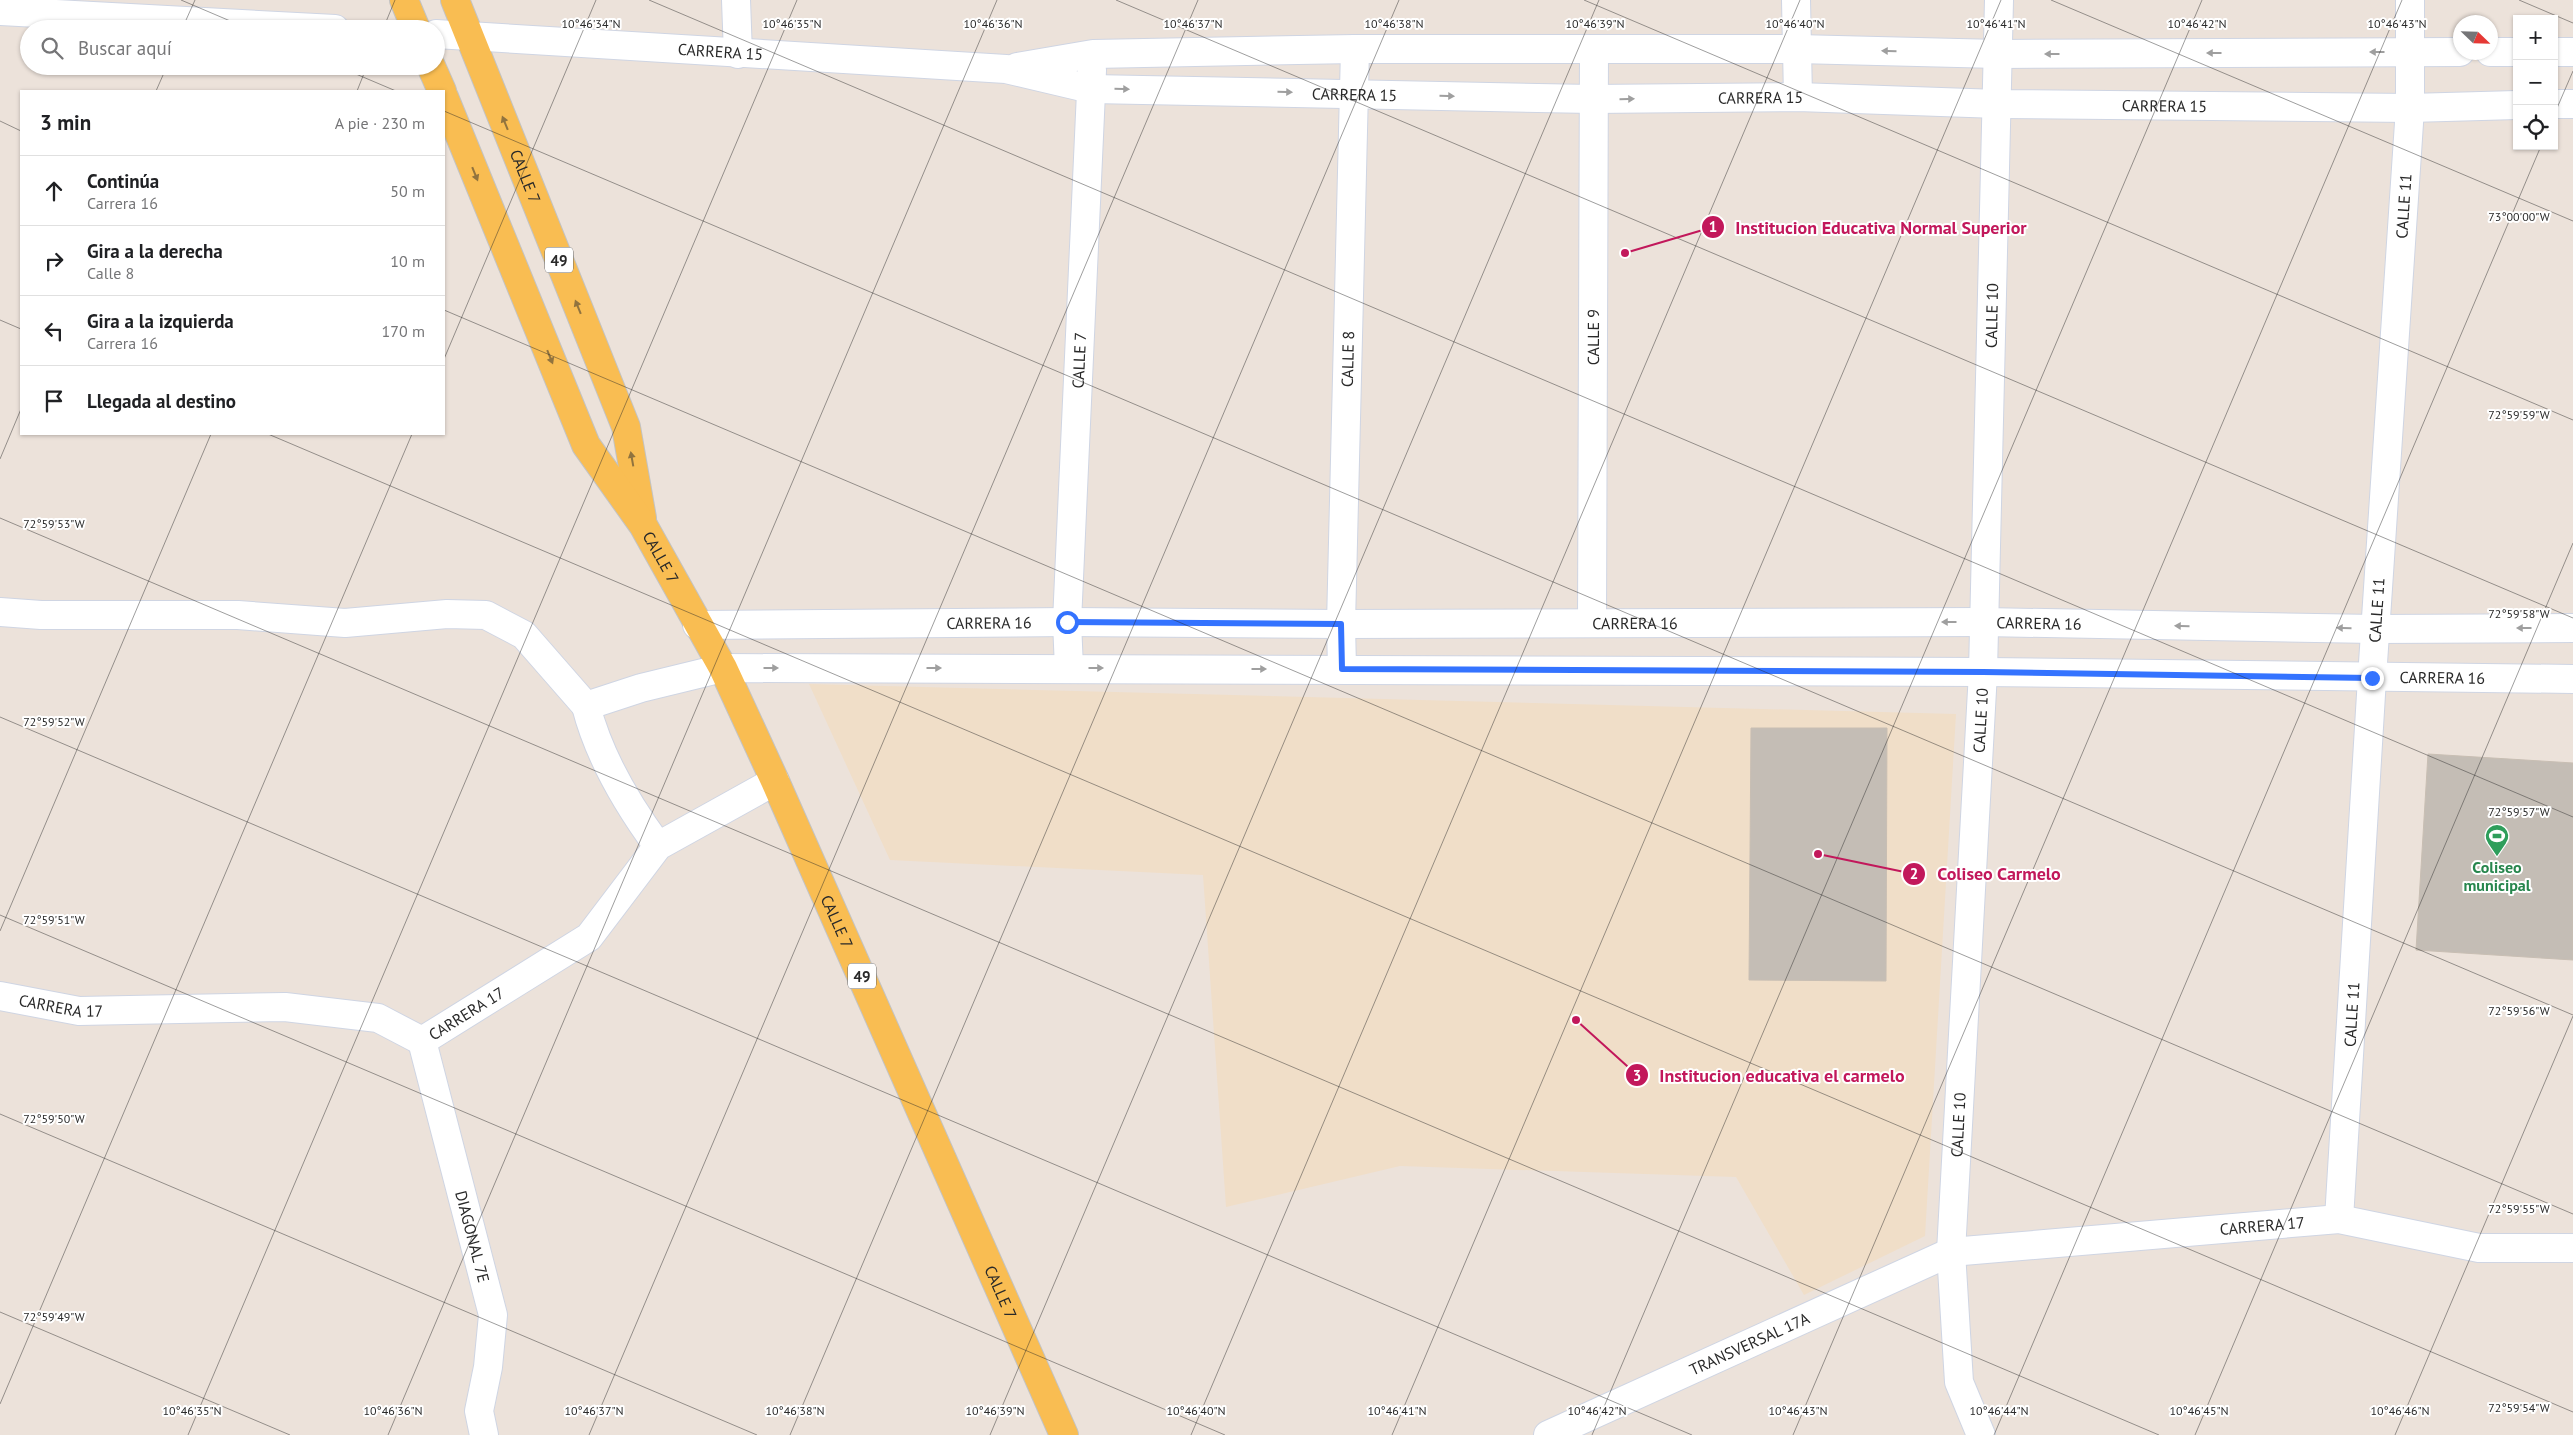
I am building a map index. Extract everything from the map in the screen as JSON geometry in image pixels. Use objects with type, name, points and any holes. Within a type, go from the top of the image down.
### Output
[{"type":"main road","points":[[404,0],[412,20]]},
{"type":"main road","name":"CALLE 7","points":[[455,0],[626,427],[644,525]]},
{"type":"main road","points":[[435,75],[442,90]]},
{"type":"main road","name":"CALLE 7","points":[[445,99],[586,445],[644,525],[697,625],[723,668],[775,781],[1064,1435]]},
{"type":"street","points":[[736,0],[738,54]]},
{"type":"street","points":[[1796,0],[1798,97]]},
{"type":"street","name":"CALLE 10","points":[[1981,1435],[1959,1382],[1951,1252],[1983,672],[1999,0]]},
{"type":"street","name":"CALLE 11","points":[[2339,1219],[2375,629],[2410,108],[2410,0]]},
{"type":"street","points":[[0,11],[168,20]]},
{"type":"street","name":"CARRERA 15","points":[[445,35],[1006,69],[1091,89],[1592,99],[1798,97],[1998,104],[2410,108],[2513,105]]},
{"type":"street","name":"CARRERA 15","points":[[1006,69],[1093,54],[1356,49],[1797,49],[1998,54],[2453,52]]},
{"type":"street","name":"CALLE 8","points":[[1342,669],[1341,624],[1356,49]]},
{"type":"street","name":"CALLE 9","points":[[1592,623],[1592,99],[1594,49]]},
{"type":"street","points":[[2498,52],[2513,52]]},
{"type":"street","points":[[2558,52],[2573,52]]},
{"type":"street","name":"CALLE 7","points":[[1069,668],[1067,622],[1093,54]]},
{"type":"street","points":[[2558,104],[2573,104]]},
{"type":"street","points":[[0,612],[41,615],[238,615],[346,622],[448,614],[486,615],[524,635],[586,706],[593,732],[631,809],[658,846]]},
{"type":"street","name":"CARRERA 16","points":[[697,625],[1067,622],[1341,624],[1984,622],[2375,629],[2573,628]]},
{"type":"street","name":"CARRERA 16","points":[[586,706],[641,688],[723,668],[1983,672],[2573,679]]},
{"type":"street","name":"CARRERA 17","points":[[0,996],[79,1011],[285,1008],[378,1018],[422,1041],[589,937],[658,846],[775,781]]},
{"type":"street","name":"DIAGONAL 7E","points":[[422,1041],[493,1315],[488,1367],[479,1411],[484,1435]]},
{"type":"street","name":"CARRERA 17","points":[[1951,1252],[2339,1219],[2479,1248],[2573,1248]]},
{"type":"street","name":"TRANSVERSAL 17A","points":[[1548,1435],[1951,1252]]},
{"type":"shaded area","points":[[809,684],[1956,714],[1925,1236],[1804,1295],[1736,1177],[1400,1166],[1226,1207],[1203,875],[890,860]]},
{"type":"building","points":[[1751,728],[1887,728],[1886,981],[1749,980]]},
{"type":"building","name":"Coliseo municipal","points":[[2428,754],[2573,763],[2573,960],[2416,950]]},
{"type":"place","name":"Institucion Educativa Normal Superior","points":[[1625,253]]},
{"type":"place","name":"Coliseo Carmelo","points":[[1818,854]]},
{"type":"place","name":"Coliseo municipal","points":[[2497,857]]},
{"type":"place","name":"Institucion educativa el carmelo","points":[[1576,1020]]},
{"type":"route","points":[[1067,622],[1341,624],[1342,669],[1983,672],[2372,678]]}]
